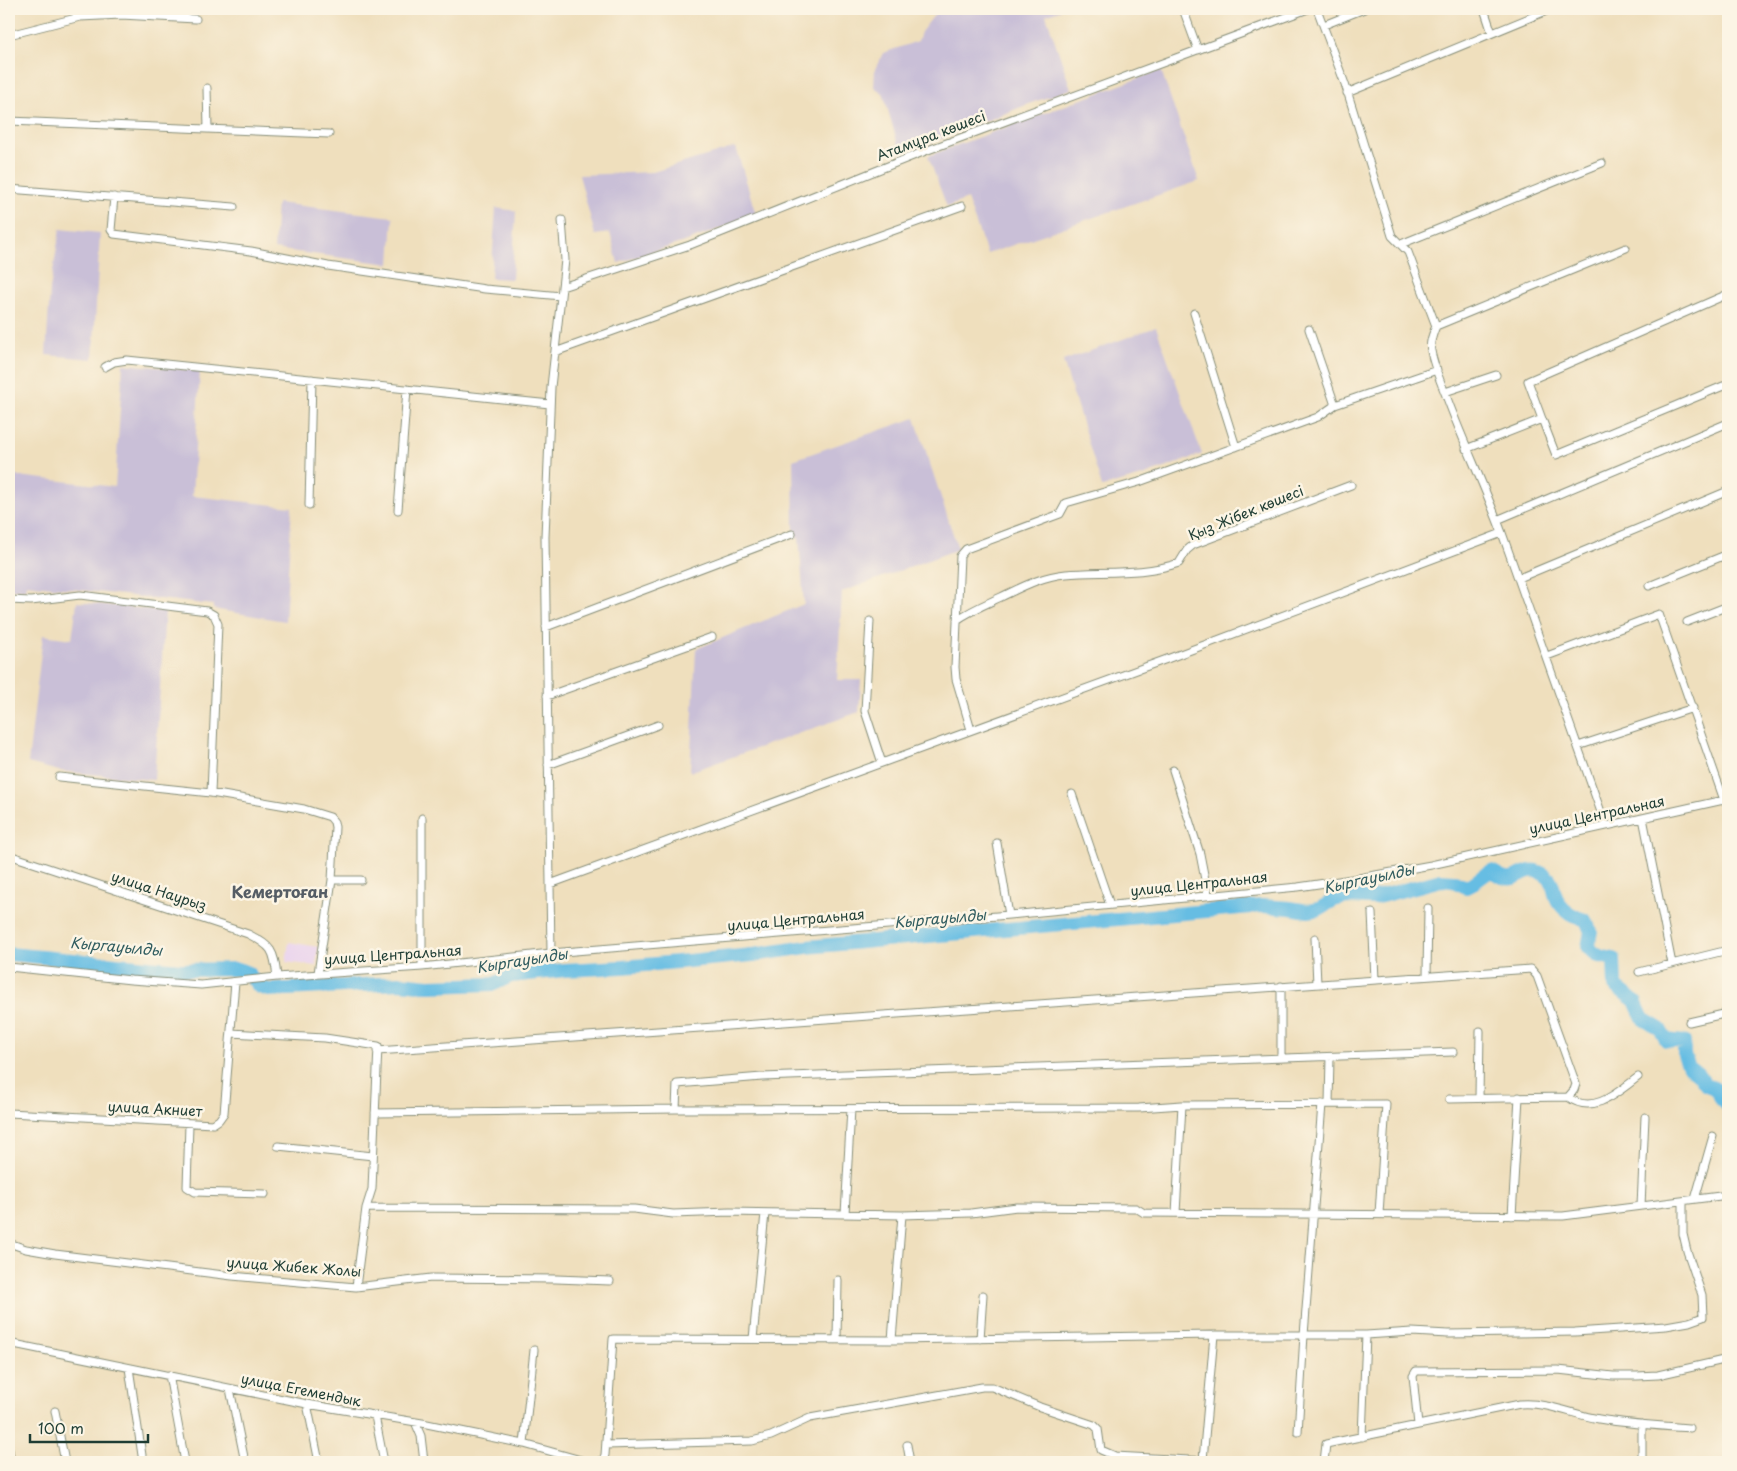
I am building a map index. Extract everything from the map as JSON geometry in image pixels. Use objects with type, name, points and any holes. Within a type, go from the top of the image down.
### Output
[{"type":"street","points":[[80,9],[80,17]]},
{"type":"street","points":[[1184,9],[1198,50]]},
{"type":"street","name":"Атамұра көшесі","points":[[562,287],[690,244],[928,150],[1198,50],[1291,12],[1308,9]]},
{"type":"street","points":[[1318,9],[1347,93],[1392,236],[1408,252],[1436,326],[1430,341],[1430,351],[1466,449],[1487,494],[1519,578],[1606,826]]},
{"type":"street","points":[[1324,25],[1364,9]]},
{"type":"street","points":[[1484,9],[1492,33]]},
{"type":"street","points":[[1347,93],[1551,9]]},
{"type":"street","points":[[9,35],[80,17],[120,15],[196,20]]},
{"type":"street","points":[[207,88],[208,129]]},
{"type":"street","points":[[9,121],[329,134]]},
{"type":"street","points":[[1401,244],[1602,163]]},
{"type":"street","points":[[9,189],[234,207]]},
{"type":"street","points":[[114,198],[111,230],[114,234],[251,251],[328,266],[485,289],[561,296]]},
{"type":"street","points":[[555,352],[962,206]]},
{"type":"street","points":[[551,953],[545,538],[550,404],[565,260],[562,220]]},
{"type":"street","points":[[1436,326],[1626,248]]},
{"type":"street","points":[[1728,294],[1528,381],[1556,455],[1728,384]]},
{"type":"street","points":[[1194,313],[1236,447]]},
{"type":"street","points":[[1309,328],[1335,405]]},
{"type":"street","points":[[105,367],[114,362],[127,360],[550,404]]},
{"type":"street","points":[[971,730],[956,679],[955,667],[960,556],[966,549],[1060,514],[1066,503],[1139,482],[1318,417],[1335,405],[1437,370]]},
{"type":"street","points":[[1445,392],[1496,375]]},
{"type":"street","points":[[309,505],[312,379]]},
{"type":"street","points":[[398,510],[407,389]]},
{"type":"street","points":[[1466,449],[1542,419]]},
{"type":"street","points":[[1497,520],[1728,423]]},
{"type":"street","name":"Қыз Жібек көшесі","points":[[957,620],[970,611],[1023,585],[1063,574],[1148,570],[1179,563],[1187,550],[1193,545],[1351,485]]},
{"type":"street","points":[[1519,578],[1728,492]]},
{"type":"street","points":[[550,884],[1167,659],[1502,533]]},
{"type":"street","points":[[546,627],[792,534]]},
{"type":"street","points":[[1649,586],[1728,554]]},
{"type":"street","points":[[9,600],[31,601],[80,595],[207,611],[214,615],[218,624],[211,793]]},
{"type":"street","points":[[1687,622],[1728,606]]},
{"type":"street","points":[[1546,656],[1659,614],[1726,800]]},
{"type":"street","points":[[870,621],[865,711],[882,763]]},
{"type":"street","points":[[547,696],[712,637]]},
{"type":"street","points":[[1578,746],[1693,708]]},
{"type":"street","points":[[548,765],[658,726]]},
{"type":"street","points":[[1173,770],[1200,854],[1208,895]]},
{"type":"street","points":[[59,777],[211,793],[304,809],[330,817],[334,822],[335,828],[332,880],[318,973]]},
{"type":"street","points":[[1072,794],[1110,906]]},
{"type":"street","name":"улица Центральная","points":[[9,967],[131,980],[202,985],[318,973],[422,967],[551,953],[1110,906],[1298,887],[1368,876],[1431,865],[1726,800]]},
{"type":"street","points":[[422,818],[422,967]]},
{"type":"street","points":[[1643,818],[1672,964]]},
{"type":"street","points":[[997,843],[1009,915]]},
{"type":"street","name":"улица Наурыз","points":[[9,855],[248,934],[262,941],[270,948],[275,957],[277,977]]},
{"type":"street","points":[[332,880],[361,880]]},
{"type":"street","points":[[1427,976],[1428,908]]},
{"type":"street","points":[[1372,913],[1375,980]]},
{"type":"street","points":[[1315,938],[1317,984]]},
{"type":"street","points":[[1639,972],[1728,950]]},
{"type":"street","points":[[378,1050],[1531,969],[1537,976],[1576,1084],[1568,1097]]},
{"type":"street","name":"улица Акниет","points":[[9,1112],[213,1124],[224,1113],[235,982]]},
{"type":"street","points":[[1281,986],[1281,1058]]},
{"type":"street","points":[[1689,1022],[1728,1013]]},
{"type":"street","points":[[1479,1098],[1480,1031]]},
{"type":"street","points":[[231,1033],[325,1038],[378,1046],[372,1189],[366,1208],[356,1287]]},
{"type":"street","points":[[676,1109],[677,1084],[762,1077],[1453,1052]]},
{"type":"street","points":[[1298,1432],[1313,1214],[1330,1057]]},
{"type":"street","points":[[1448,1099],[1568,1097],[1574,1101],[1586,1104],[1606,1100],[1638,1077]]},
{"type":"street","points":[[1512,1216],[1519,1097]]},
{"type":"street","points":[[375,1113],[676,1109],[1139,1108],[1182,1105],[1386,1104],[1380,1214]]},
{"type":"street","points":[[1176,1213],[1182,1105]]},
{"type":"street","points":[[845,1214],[852,1109]]},
{"type":"street","points":[[1641,1206],[1645,1117]]},
{"type":"street","points":[[189,1124],[187,1187],[195,1192],[265,1194]]},
{"type":"street","points":[[1695,1199],[1713,1136]]},
{"type":"street","points":[[278,1146],[373,1156]]},
{"type":"street","points":[[366,1208],[634,1210],[673,1214],[765,1213],[902,1216],[971,1213],[1017,1207],[1136,1208],[1144,1213],[1563,1216],[1728,1195]]},
{"type":"street","points":[[602,1462],[606,1445],[613,1339],[892,1340],[1214,1335],[1366,1335],[1412,1332],[1468,1334],[1641,1329],[1689,1322],[1703,1317],[1702,1295],[1683,1234],[1683,1201]]},
{"type":"street","points":[[753,1339],[765,1213]]},
{"type":"street","points":[[892,1340],[902,1216]]},
{"type":"street","name":"улица Жибек Жолы","points":[[9,1243],[26,1249],[65,1256],[232,1276],[356,1287],[432,1278],[610,1281]]},
{"type":"street","points":[[837,1340],[838,1280]]},
{"type":"street","points":[[980,1339],[982,1295]]},
{"type":"street","points":[[1203,1460],[1214,1335]]},
{"type":"street","points":[[1362,1437],[1366,1335]]},
{"type":"street","name":"улица Егемендык","points":[[9,1343],[230,1389],[415,1422],[524,1444],[588,1462]]},
{"type":"street","points":[[524,1444],[534,1350]]},
{"type":"street","points":[[1418,1425],[1413,1376],[1416,1371],[1558,1370],[1613,1376],[1644,1376],[1658,1375],[1728,1359]]},
{"type":"street","points":[[129,1368],[143,1462]]},
{"type":"street","points":[[169,1375],[185,1462]]},
{"type":"street","points":[[606,1445],[752,1440],[771,1436],[810,1418],[982,1387],[992,1387],[1040,1407],[1094,1425],[1098,1429],[1100,1450],[1107,1454],[1226,1462]]},
{"type":"street","points":[[230,1389],[245,1462]]},
{"type":"street","points":[[1324,1462],[1326,1444],[1530,1403],[1547,1405],[1597,1418],[1690,1428]]},
{"type":"street","points":[[308,1404],[319,1462]]},
{"type":"street","points":[[55,1411],[64,1462]]},
{"type":"street","points":[[375,1416],[384,1462]]},
{"type":"street","points":[[415,1422],[421,1436],[424,1462]]},
{"type":"street","points":[[1642,1424],[1642,1462]]},
{"type":"street","points":[[907,1445],[910,1462]]},
{"type":"street","points":[[9,1450],[11,1462],[16,1462]]},
{"type":"shaded area","points":[[939,9],[1062,9],[1046,15],[1071,89],[901,155],[883,93],[874,87],[875,69],[883,53],[918,41],[921,32]]},
{"type":"shaded area","points":[[1161,70],[1199,181],[987,254],[967,199],[947,207],[928,156]]},
{"type":"shaded area","points":[[736,147],[756,215],[690,240],[618,263],[610,233],[595,235],[579,175],[653,172]]},
{"type":"shaded area","points":[[277,203],[393,217],[390,264],[274,249]]},
{"type":"shaded area","points":[[496,208],[516,211],[512,279],[491,278]]},
{"type":"shaded area","points":[[60,229],[100,233],[93,359],[46,355],[50,289]]},
{"type":"shaded area","points":[[1156,327],[1202,454],[1142,476],[1102,487],[1063,361]]},
{"type":"shaded area","points":[[123,364],[200,371],[192,496],[292,507],[285,621],[213,609],[213,605],[26,584],[25,590],[9,589],[9,475],[115,487]]},
{"type":"shaded area","points":[[915,418],[958,549],[842,592],[837,680],[861,680],[859,712],[690,772],[696,649],[804,604],[799,537],[794,539],[793,460]]},
{"type":"shaded area","points":[[77,602],[165,611],[154,780],[59,771],[28,763],[43,635],[72,639]]},
{"type":"shaded area","points":[[289,942],[318,947],[316,966],[286,962]]},
{"type":"waterway","name":"Кыргауылды","points":[[9,954],[181,970],[238,969],[248,973],[259,987],[269,990],[400,983],[429,986],[494,984],[511,976],[565,970],[623,967],[753,955],[807,947],[1262,906],[1308,911],[1319,909],[1334,900],[1348,897],[1374,898],[1441,880],[1453,881],[1466,887],[1491,871],[1510,878],[1534,871],[1549,878],[1556,898],[1564,909],[1574,916],[1585,920],[1591,931],[1588,948],[1599,956],[1614,959],[1615,986],[1635,1001],[1643,1019],[1660,1029],[1666,1040],[1684,1042],[1684,1055],[1689,1067],[1698,1074],[1706,1085],[1717,1089],[1721,1099],[1728,1106]]},
{"type":"district","name":"Кемертоған","points":[[280,892]]}]
